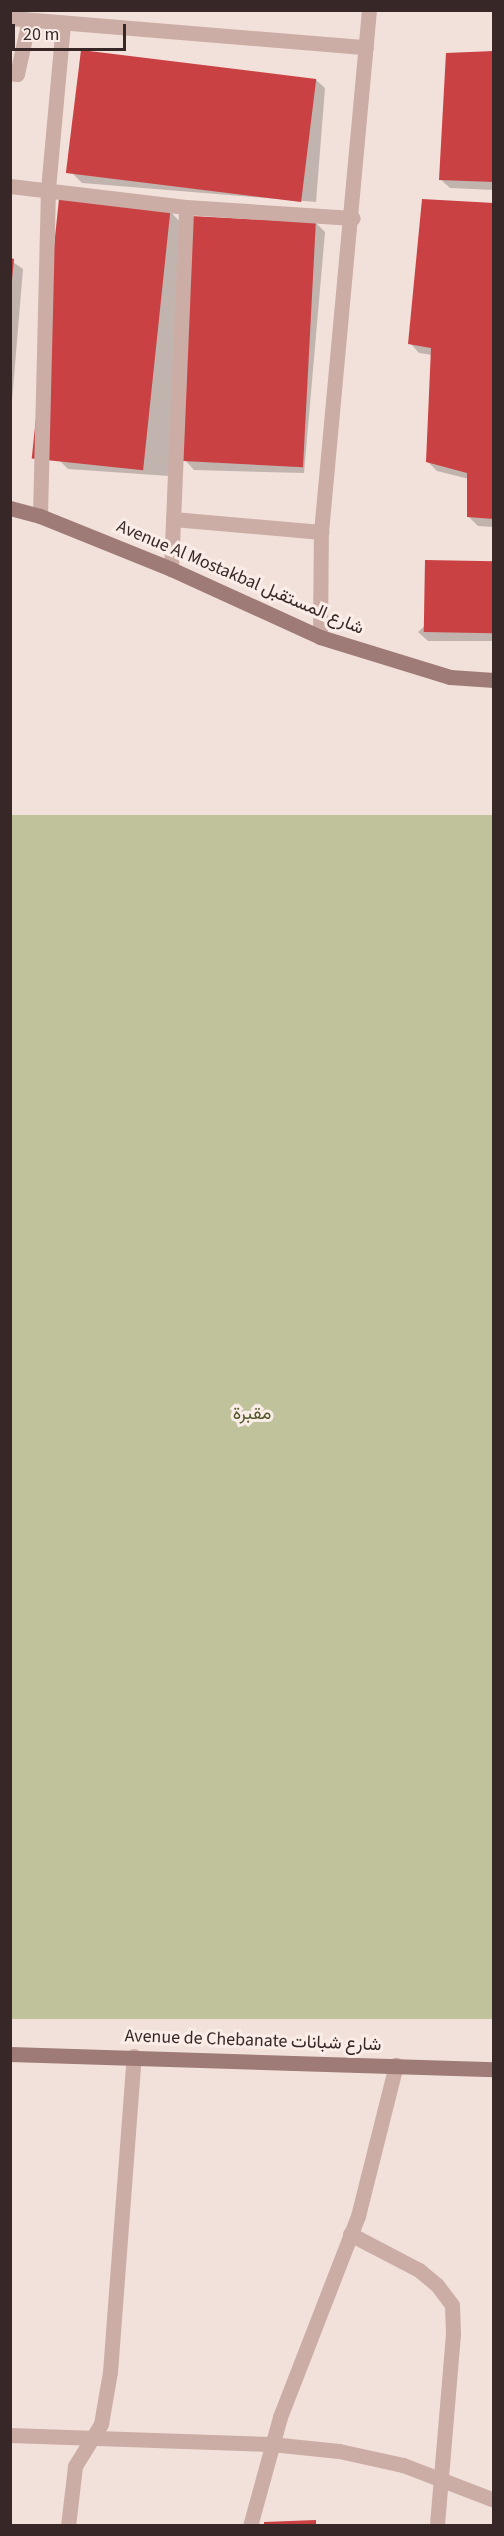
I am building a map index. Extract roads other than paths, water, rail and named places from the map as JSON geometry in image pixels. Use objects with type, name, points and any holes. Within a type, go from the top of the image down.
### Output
[{"type":"street","points":[[320,637],[321,532],[353,218],[369,10]]},
{"type":"street","points":[[10,18],[366,47]]},
{"type":"street","points":[[10,73],[17,74],[28,20]]},
{"type":"street","points":[[40,516],[48,189],[63,23]]},
{"type":"street","points":[[10,186],[186,207],[353,218]]},
{"type":"street","points":[[171,570],[186,207]]},
{"type":"street","name":"Avenue Al Mostakbal شارع المستقبل","points":[[10,508],[40,516],[171,570],[320,637],[450,677],[494,680]]},
{"type":"street","points":[[173,519],[321,532]]},
{"type":"street","name":"Avenue de Chebanate شارع شبانات","points":[[10,2054],[134,2056],[494,2069]]},
{"type":"street","points":[[68,2526],[75,2466],[101,2424],[110,2372],[134,2056]]},
{"type":"street","points":[[250,2526],[271,2444],[372,2169],[396,2065]]},
{"type":"street","points":[[350,2234],[419,2270],[437,2285],[452,2305],[453,2334],[437,2526]]},
{"type":"street","points":[[10,2435],[93,2440],[271,2444],[373,2457],[494,2500]]},
{"type":"park label","name":"مقبرة","points":[[252,1414]]}]
